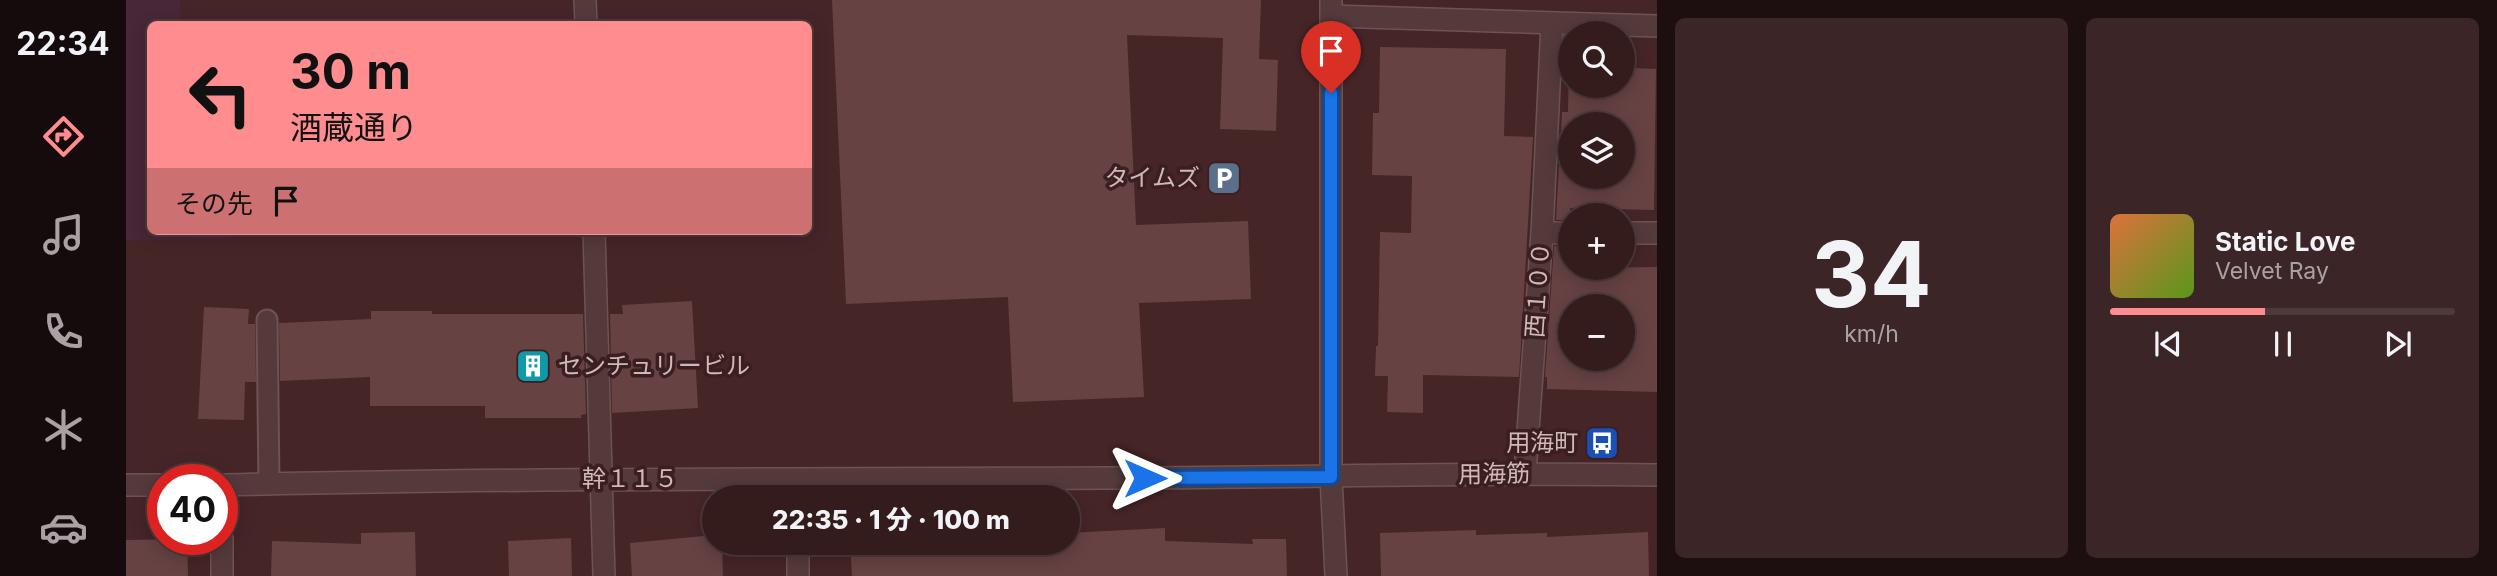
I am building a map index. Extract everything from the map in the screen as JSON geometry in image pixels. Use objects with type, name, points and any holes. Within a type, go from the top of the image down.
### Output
[{"type":"street","points":[[585,0],[586,21]]},
{"type":"street","points":[[1336,576],[1331,477],[1331,8],[1552,23],[1657,26]]},
{"type":"street","name":"西１００","points":[[1525,473],[1542,233],[1552,23]]},
{"type":"street","points":[[1542,233],[1558,233]]},
{"type":"street","points":[[1635,233],[1657,233]]},
{"type":"street","points":[[594,235],[604,576]]},
{"type":"street","name":"用海筋","points":[[1331,477],[1525,473],[1657,475]]},
{"type":"street","name":"幹１１５","points":[[943,485],[1331,477]]},
{"type":"street","name":"幹１１５","points":[[238,485],[602,479],[733,485]]},
{"type":"street","points":[[126,485],[147,485]]},
{"type":"street","points":[[222,555],[222,576]]},
{"type":"street","points":[[798,555],[798,576]]},
{"type":"lane","points":[[267,320],[269,484]]},
{"type":"shaded area","points":[[126,0],[180,0],[181,21],[147,21],[147,235],[228,235],[228,239],[126,241]]},
{"type":"building","points":[[832,0],[1261,0],[1259,59],[1278,60],[1276,131],[1220,129],[1223,38],[1127,35],[1136,225],[1248,221],[1251,299],[1139,303],[1144,397],[1013,402],[1008,297],[846,304]]},
{"type":"building","points":[[1380,47],[1506,49],[1504,136],[1533,137],[1519,377],[1423,375],[1423,413],[1387,412],[1388,376],[1375,376],[1380,232],[1411,233],[1412,176],[1372,175],[1373,113],[1379,113]]},
{"type":"building","points":[[1635,68],[1656,69],[1654,210],[1635,210],[1635,203],[1558,203],[1556,220],[1558,184],[1558,189],[1635,189],[1635,112],[1568,112],[1568,98],[1635,98]]},
{"type":"building","points":[[1554,246],[1558,246],[1558,280],[1635,280],[1635,267],[1657,267],[1657,392],[1547,389]]},
{"type":"building","points":[[692,301],[698,408],[612,413],[610,314],[623,314],[622,305]]},
{"type":"building","points":[[204,307],[249,309],[248,324],[255,324],[256,382],[245,382],[244,420],[198,419]]},
{"type":"building","points":[[371,311],[432,311],[432,314],[583,314],[586,414],[581,415],[581,418],[485,418],[485,406],[370,406],[370,377],[280,381],[279,323],[371,319]]},
{"type":"building","points":[[1165,528],[1165,541],[1253,544],[1252,539],[1286,539],[1287,576],[852,576],[851,555],[1080,555],[1080,532]]},
{"type":"building","points":[[1476,530],[1476,535],[1547,533],[1547,537],[1648,532],[1649,576],[1381,576],[1380,533]]},
{"type":"building","points":[[415,532],[416,576],[271,576],[272,541],[361,544],[361,533]]},
{"type":"building","points":[[702,536],[702,555],[722,555],[723,576],[632,576],[630,543]]},
{"type":"building","points":[[571,538],[572,576],[509,576],[508,541]]},
{"type":"building","points":[[126,540],[147,540],[147,555],[187,555],[188,576],[126,576]]},
{"type":"place","name":"タイムズ","points":[[1224,178]]},
{"type":"place","name":"センチュリービル","points":[[533,366]]},
{"type":"place","name":"用海町","points":[[1602,443]]},
{"type":"route","points":[[1145,478],[1331,477],[1331,93]]}]
